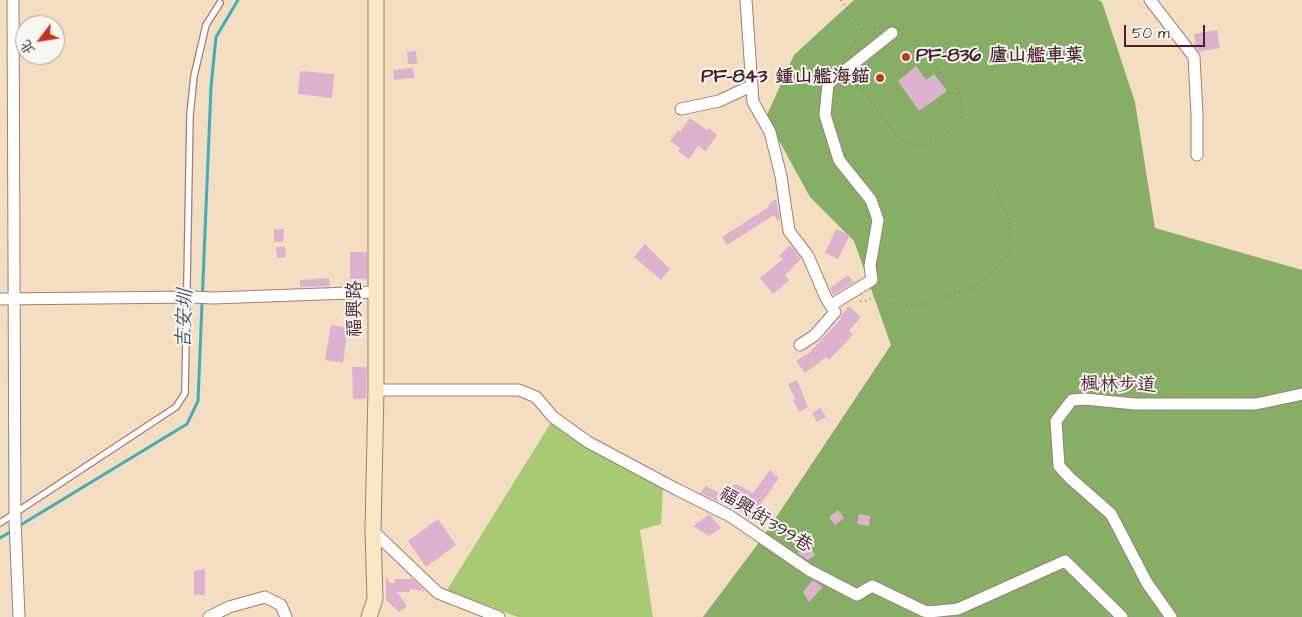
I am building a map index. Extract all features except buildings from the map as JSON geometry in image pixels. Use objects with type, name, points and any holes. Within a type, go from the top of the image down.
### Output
[{"type":"street","points":[[13,0],[15,517],[19,617]]},
{"type":"street","name":"福興路","points":[[369,617],[375,599],[372,531],[376,390],[376,0]]},
{"type":"street","points":[[746,0],[752,102],[770,132],[779,167],[789,231],[808,256],[826,298],[835,312],[815,335],[800,345]]},
{"type":"street","points":[[1150,0],[1194,57],[1198,114],[1197,155]]},
{"type":"street","points":[[830,304],[872,280],[870,266],[878,220],[871,200],[839,160],[825,115],[828,84],[848,69],[887,30]]},
{"type":"street","points":[[681,109],[719,101],[751,86]]},
{"type":"street","points":[[0,299],[213,298],[376,292]]},
{"type":"street","name":"福興街399巷","points":[[376,390],[519,390],[529,393],[536,397],[553,417],[588,442],[730,516],[809,570],[856,595],[872,586],[924,611],[958,609],[1065,561],[1122,617]]},
{"type":"street","name":"楓林步道","points":[[1171,617],[1147,583],[1111,514],[1070,478],[1060,466],[1056,421],[1072,400],[1135,404],[1256,404],[1302,394]]},
{"type":"street","points":[[372,531],[438,593],[499,617]]},
{"type":"street","points":[[208,617],[229,607],[265,597],[282,605],[286,617]]},
{"type":"lane","points":[[0,523],[15,517],[176,407],[185,392],[190,297],[190,115],[194,76],[206,25],[220,3]]},
{"type":"path","points":[[841,0],[863,30]]},
{"type":"path","points":[[848,69],[895,134],[904,142],[921,146],[936,140],[960,122],[961,98],[954,80],[943,76],[915,39],[887,30],[863,30]]},
{"type":"path","points":[[851,50],[850,48],[863,30]]},
{"type":"path","points":[[846,296],[863,301],[876,295],[893,297],[908,305],[918,306],[974,287],[995,270],[1011,252],[1009,221],[994,182]]},
{"type":"green space","points":[[854,0],[1098,0],[1102,2],[1135,102],[1155,228],[1302,270],[1302,617],[703,617],[763,537],[891,345],[854,241],[810,197],[766,117],[794,55]]},
{"type":"green space","points":[[552,421],[663,487],[661,524],[640,530],[653,617],[518,617],[447,590]]},
{"type":"waterway","name":"吉安圳","points":[[19,526],[187,424],[198,401],[211,87],[216,37],[238,0]]},
{"type":"waterway","name":"吉安圳","points":[[0,538],[12,531]]},
{"type":"place","name":"PF-836 廬山艦車葉","points":[[906,57]]},
{"type":"place","name":"PF-843 鍾山艦海錨","points":[[880,78]]}]
